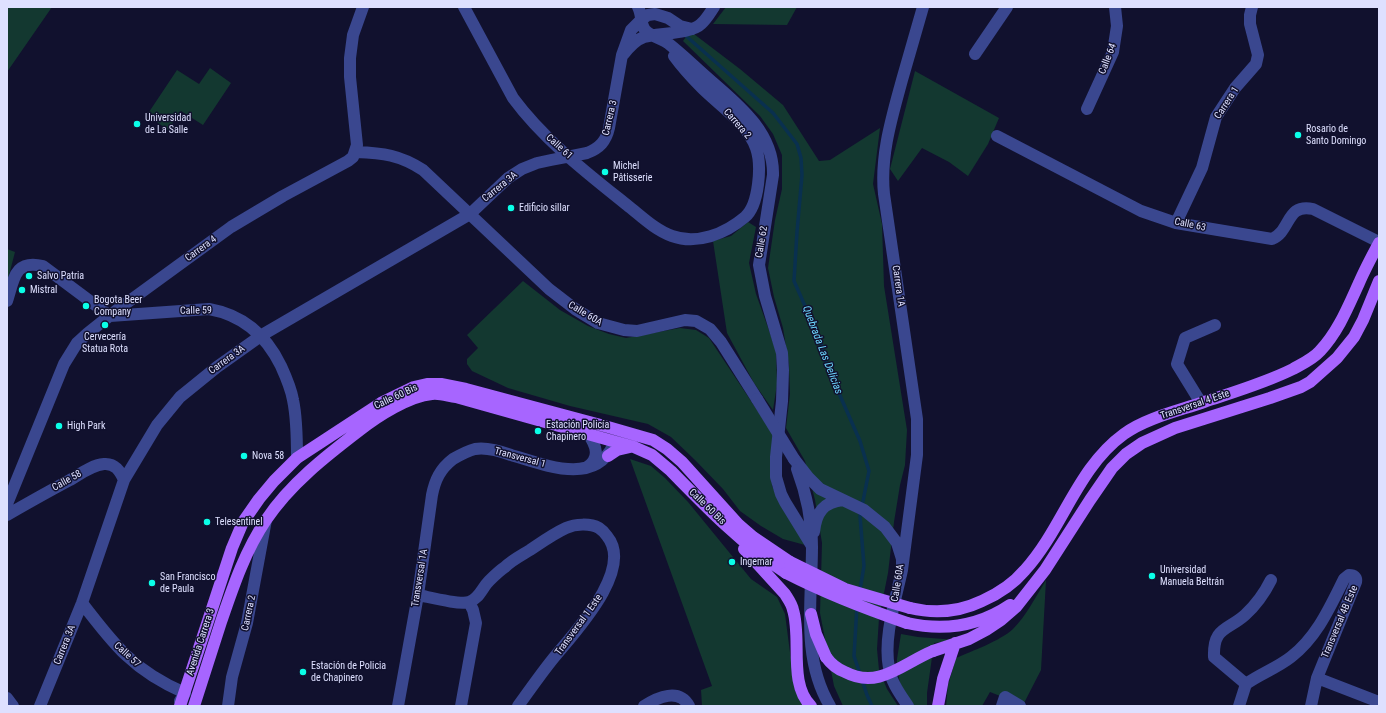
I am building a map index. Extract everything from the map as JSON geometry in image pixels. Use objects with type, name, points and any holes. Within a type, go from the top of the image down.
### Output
[{"type":"main road","name":"Transversal 4 Este","points":[[1015,580],[1033,560],[1090,468],[1111,444],[1139,426],[1168,414],[1274,379],[1302,364],[1319,352],[1347,312],[1379,242]]},
{"type":"main road","name":"Transversal 4 Este","points":[[1033,585],[1045,570],[1112,468],[1126,454],[1142,443],[1175,428],[1270,398],[1301,387],[1310,382],[1337,358],[1354,337],[1379,281]]},
{"type":"main road","name":"Calle 60 Bis","points":[[356,418],[381,403],[414,388],[427,384],[441,384],[466,389],[653,440],[667,449],[682,462],[738,524],[753,537],[790,562],[845,589],[910,608],[936,612],[965,608],[990,598],[1015,580]]},
{"type":"main road","name":"Calle 60 Bis","points":[[370,422],[414,398],[433,394],[442,394],[634,447],[652,455],[662,463],[724,524],[757,553],[786,573],[846,601],[908,623],[923,626],[955,626],[978,620],[1008,607],[1018,600],[1033,585]]},
{"type":"main road","name":"Avenida Carrera 3","points":[[179,706],[185,693],[237,534],[250,511],[258,499],[297,458],[356,418]]},
{"type":"main road","name":"Avenida Carrera 3","points":[[194,706],[234,584],[248,553],[266,520],[301,479],[330,453],[370,422]]},
{"type":"main road","points":[[608,456],[617,450],[634,447]]},
{"type":"main road","points":[[724,524],[750,557],[785,594],[790,602],[794,611],[796,623],[798,679],[802,693],[810,706]]},
{"type":"main road","points":[[811,614],[817,639],[829,662],[848,674],[864,678],[873,678],[884,676],[896,671],[915,659],[955,644],[986,630],[1016,607],[1033,585]]},
{"type":"main road","points":[[938,706],[943,679],[955,644]]},
{"type":"street","points":[[356,152],[358,138],[352,99],[350,58],[353,35],[363,7]]},
{"type":"street","name":"Calle 61","points":[[464,7],[513,98],[523,112],[538,128],[612,194],[657,229],[672,236],[698,240]]},
{"type":"street","name":"Calle 62","points":[[638,7],[646,31],[668,43],[735,102],[758,127],[768,145],[774,166],[774,175],[759,265],[765,296],[782,353],[782,401],[776,457],[776,477],[781,494],[812,539]]},
{"type":"street","points":[[622,56],[637,41],[645,37],[692,29],[701,24],[714,7]]},
{"type":"street","name":"Carrera 1A","points":[[902,570],[917,455],[917,419],[884,194],[883,167],[894,110],[923,7]]},
{"type":"street","points":[[975,54],[1007,7]]},
{"type":"street","name":"Calle 64","points":[[1087,109],[1113,52],[1117,26],[1115,7]]},
{"type":"street","name":"Carrera 1","points":[[1176,223],[1202,168],[1216,117],[1235,88],[1256,64],[1258,55],[1250,24],[1252,7]]},
{"type":"street","points":[[642,19],[648,15],[655,14],[668,18],[680,26],[692,29]]},
{"type":"street","name":"Carrera 3","points":[[569,157],[595,150],[607,137],[610,128],[622,56],[631,30],[642,19]]},
{"type":"street","name":"Carrera 2","points":[[668,43],[670,51],[675,58],[742,126],[756,149],[759,177],[752,206],[746,216],[721,232],[698,240]]},
{"type":"street","name":"Calle 63","points":[[998,136],[1141,211],[1176,223],[1272,239],[1280,234],[1293,212],[1302,208],[1307,208],[1313,209],[1379,242]]},
{"type":"street","name":"Calle 60A","points":[[356,152],[387,154],[400,157],[411,162],[434,180],[549,289],[575,309],[598,323],[624,330],[637,331],[685,320],[696,322],[710,329],[716,335],[794,459],[808,477],[820,489],[871,515],[885,527],[897,543],[902,559],[902,570],[889,637],[889,667],[896,687],[908,706]]},
{"type":"street","name":"Carrera 4","points":[[7,504],[67,359],[78,343],[110,316],[231,227],[276,200],[348,161],[356,152]]},
{"type":"street","name":"Carrera 3A","points":[[40,706],[82,603],[124,480],[157,425],[180,397],[216,366],[262,336],[470,214],[508,178],[537,163],[569,157]]},
{"type":"street","points":[[7,301],[15,275],[26,264],[33,263],[43,266],[110,316]]},
{"type":"street","name":"Calle 59","points":[[110,316],[209,309],[234,316],[249,325],[262,336],[269,345],[288,380],[296,419],[297,458]]},
{"type":"street","points":[[1201,403],[1177,364],[1185,338],[1215,324]]},
{"type":"street","points":[[608,427],[613,434],[614,441],[608,456]]},
{"type":"street","points":[[585,469],[593,463],[596,452],[594,442],[588,434]]},
{"type":"street","name":"Transversal 1","points":[[456,457],[476,449],[486,449],[554,467],[573,470],[585,469],[597,464],[608,456]]},
{"type":"street","name":"Transversal 1A","points":[[398,706],[418,595],[435,483],[439,474],[447,464],[456,457]]},
{"type":"street","name":"Calle 60A","points":[[794,459],[806,500],[812,539],[810,590],[811,643],[813,660],[820,683],[830,706]]},
{"type":"street","name":"Calle 58","points":[[7,515],[84,472],[103,464],[110,464],[116,468],[121,472],[124,480]]},
{"type":"street","points":[[812,539],[816,520],[823,507],[829,503],[843,500]]},
{"type":"street","name":"Carrera 2","points":[[228,706],[232,678],[247,623],[266,520]]},
{"type":"street","name":"Transversal 1 Este","points":[[469,602],[477,597],[489,581],[506,566],[568,527],[584,525],[598,528],[610,539],[614,547],[614,566],[602,594],[589,614],[518,706]]},
{"type":"street","name":"Transversal 4B Este","points":[[1246,684],[1291,657],[1307,643],[1317,631],[1344,579],[1349,575],[1353,575],[1356,578],[1356,582],[1316,678],[1311,706]]},
{"type":"street","points":[[1239,706],[1246,684],[1214,657],[1213,645],[1220,633],[1244,616],[1263,596],[1271,580]]},
{"type":"street","points":[[418,595],[459,602],[469,602],[473,610],[476,623],[461,706]]},
{"type":"street","name":"Calle 57","points":[[82,603],[111,640],[133,663],[154,678],[185,693]]},
{"type":"street","points":[[1316,678],[1379,702]]},
{"type":"street","points":[[644,706],[657,699],[671,695],[684,699],[689,705]]},
{"type":"street","points":[[7,698],[13,706]]},
{"type":"street","points":[[1004,702],[1020,706]]},
{"type":"green space","points":[[7,7],[52,7],[7,72]]},
{"type":"green space","points":[[726,7],[797,7],[787,25],[713,24]]},
{"type":"green space","points":[[690,31],[740,69],[783,105],[819,161],[830,160],[880,128],[873,184],[882,224],[884,286],[907,430],[905,465],[900,485],[888,573],[879,618],[877,649],[879,670],[887,689],[898,706],[843,706],[834,686],[820,613],[822,543],[815,500],[805,461],[786,428],[790,394],[789,365],[783,328],[774,297],[768,268],[775,220],[782,189],[782,155],[773,134],[760,116],[683,41]]},
{"type":"green space","points":[[210,68],[231,83],[203,125],[181,111],[168,130],[147,115],[177,70],[199,84]]},
{"type":"green space","points":[[915,71],[999,118],[988,144],[968,176],[949,162],[922,148],[898,181],[890,169]]},
{"type":"green space","points":[[748,222],[756,227],[749,263],[756,294],[776,350],[777,384],[773,410],[754,383],[727,333],[713,241],[731,236]]},
{"type":"green space","points":[[7,249],[15,252],[7,283]]},
{"type":"green space","points":[[523,281],[560,310],[588,326],[609,334],[626,338],[680,328],[696,330],[709,338],[773,434],[771,463],[772,486],[785,512],[805,545],[783,539],[740,511],[723,489],[671,437],[648,424],[570,406],[508,388],[472,371],[467,364],[467,359],[478,348],[467,335]]},
{"type":"green space","points":[[630,459],[651,466],[665,478],[688,502],[751,579],[777,597],[785,614],[795,691],[804,706],[702,706],[701,690],[712,686]]},
{"type":"green space","points":[[1046,580],[1041,670],[1023,705],[990,692],[982,706],[946,706],[948,685],[956,658],[993,642],[1013,629],[1027,612]]},
{"type":"green space","points":[[901,634],[956,640],[934,643],[927,693],[927,706],[914,706],[900,684],[897,659]]},
{"type":"waterway","name":"Quebrada Las Delicias","points":[[685,35],[773,113],[797,144],[801,158],[802,175],[794,281],[820,340],[827,366],[860,441],[869,471],[860,516],[864,566],[860,590]]},
{"type":"waterway","name":"Quebrada Las Delicias","points":[[857,606],[854,656],[872,706]]},
{"type":"place","name":"Universidad de La Salle","points":[[137,124]]},
{"type":"place","name":"Rosario de Santo Domingo","points":[[1298,135]]},
{"type":"place","name":"Michel Pâtisserie","points":[[605,172]]},
{"type":"place","name":"Edificio sillar","points":[[511,208]]},
{"type":"place","name":"Salvo Patria","points":[[29,276]]},
{"type":"place","name":"Mistral","points":[[22,290]]},
{"type":"place","name":"Bogota Beer Company","points":[[86,306]]},
{"type":"place","name":"Cervecería Statua Rota","points":[[105,325]]},
{"type":"place","name":"High Park","points":[[59,426]]},
{"type":"place","name":"Estación Policía Chapinero","points":[[538,431]]},
{"type":"place","name":"Nova 58","points":[[244,456]]},
{"type":"place","name":"Telesentinel","points":[[207,522]]},
{"type":"place","name":"Ingemar","points":[[732,562]]},
{"type":"place","name":"Universidad Manuela Beltrán","points":[[1152,576]]},
{"type":"place","name":"San Francisco de Paula","points":[[152,583]]},
{"type":"place","name":"Estación de Policia de Chapinero","points":[[303,672]]}]
